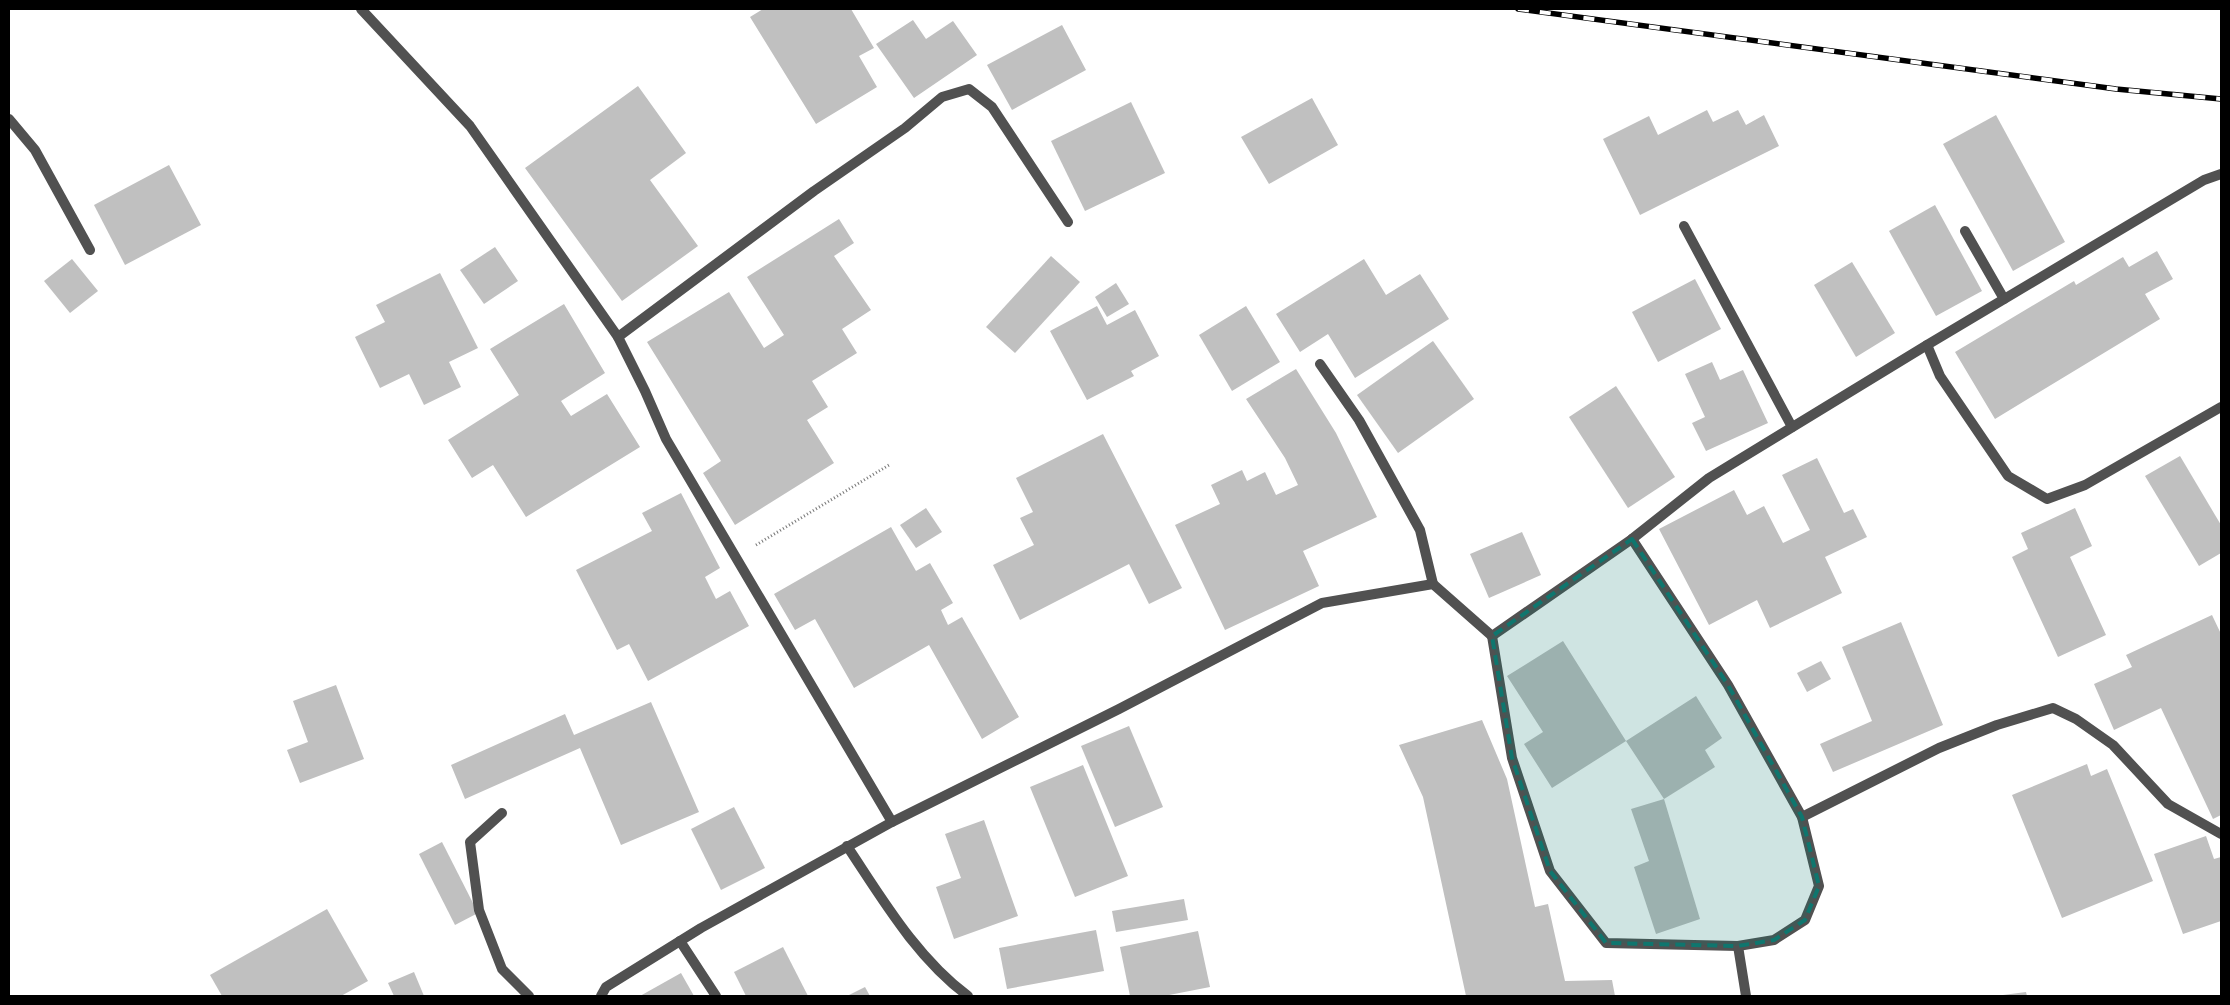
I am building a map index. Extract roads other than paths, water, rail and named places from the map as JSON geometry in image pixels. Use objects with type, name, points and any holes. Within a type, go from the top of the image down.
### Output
[{"type":"street","points":[[361,9],[470,126],[618,337],[646,391],[666,439],[892,822]]},
{"type":"street","points":[[618,337],[814,191],[905,128],[942,97],[969,90],[992,107],[1068,222]]},
{"type":"street","points":[[9,119],[35,150],[90,250]]},
{"type":"street","points":[[1492,636],[1632,539],[1709,478],[1927,345],[2204,180],[2221,174]]},
{"type":"street","points":[[1684,226],[1792,427]]},
{"type":"street","points":[[1966,231],[2004,299]]},
{"type":"street","points":[[1927,345],[1940,376],[2008,476],[2047,499],[2085,485],[2221,408]]},
{"type":"street","points":[[1320,364],[1359,420],[1420,530],[1433,584],[1492,636],[1512,758],[1550,871],[1606,943],[1738,946],[1774,940],[1805,920],[1819,886],[1802,817],[1728,685],[1632,539]]},
{"type":"street","points":[[601,996],[606,987],[680,941],[847,846],[1119,709],[1322,603],[1433,584]]},
{"type":"street","points":[[1802,817],[1939,748],[1997,725],[2054,708],[2076,719],[2114,745],[2168,804],[2221,834]]},
{"type":"street","points":[[502,812],[470,842],[479,910],[502,968],[529,996]]},
{"type":"street","points":[[847,846],[905,933],[952,984],[968,996]]},
{"type":"street","points":[[680,941],[716,996]]},
{"type":"street","points":[[1738,946],[1746,996]]},
{"type":"railway","points":[[1518,9],[2116,89],[2221,99]]}]
